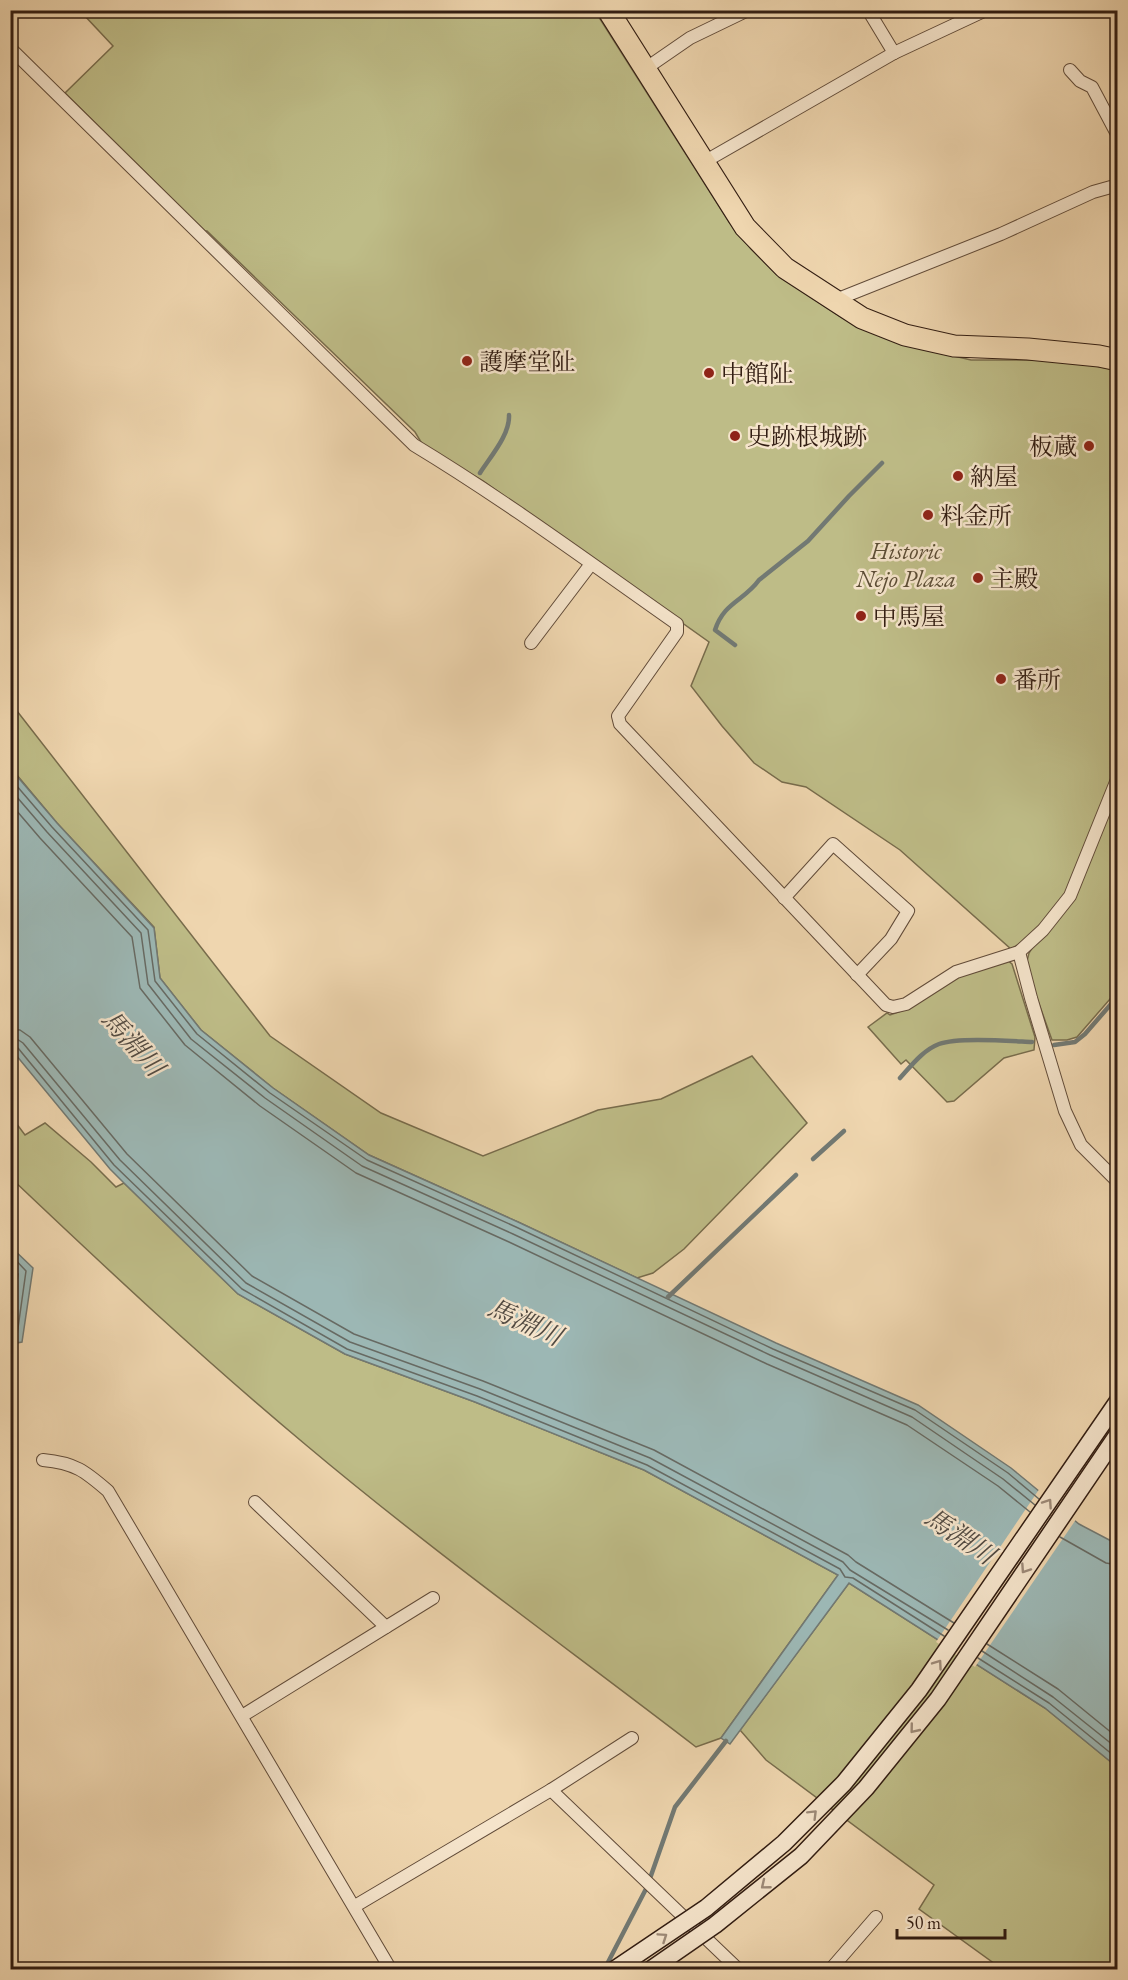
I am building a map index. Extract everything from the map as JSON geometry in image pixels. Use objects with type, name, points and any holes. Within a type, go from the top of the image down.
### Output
[{"type":"highway","points":[[608,10],[745,227],[785,268],[862,318],[904,335],[954,346],[1028,349],[1118,360]]},
{"type":"street","points":[[645,69],[690,38],[748,10]]},
{"type":"street","points":[[868,10],[894,53]]},
{"type":"street","points":[[704,162],[894,53],[986,10]]},
{"type":"street","points":[[10,48],[414,445],[525,515],[677,624],[677,632],[618,717],[620,724],[886,1005],[893,1007],[906,1004],[956,972],[1019,952],[1043,930],[1070,896],[1118,777]]},
{"type":"street","points":[[1070,70],[1080,81],[1092,87],[1118,136]]},
{"type":"street","points":[[833,300],[1001,234],[1093,192],[1118,185]]},
{"type":"street","points":[[531,643],[591,564]]},
{"type":"street","points":[[784,898],[833,844],[908,911],[891,939],[857,975]]},
{"type":"street","points":[[1019,952],[1065,1111],[1082,1145],[1118,1182]]},
{"type":"street","points":[[614,1970],[706,1908],[784,1843],[844,1783],[919,1690],[1118,1401]]},
{"type":"street","points":[[650,1970],[715,1925],[801,1856],[866,1788],[938,1699],[1118,1434]]},
{"type":"street","points":[[43,1460],[63,1462],[87,1472],[108,1491],[392,1970]]},
{"type":"street","points":[[255,1502],[386,1627]]},
{"type":"street","points":[[242,1716],[433,1598]]},
{"type":"street","points":[[355,1906],[551,1790],[632,1738]]},
{"type":"street","points":[[551,1790],[739,1970]]},
{"type":"street","points":[[830,1970],[876,1917]]},
{"type":"green space","name":"Historic Nejo Plaza","points":[[89,11],[595,11],[729,222],[776,274],[841,317],[871,332],[924,349],[971,360],[1063,360],[1117,370],[1117,769],[1066,895],[1044,922],[1024,941],[1011,949],[900,850],[806,787],[782,782],[754,763],[691,686],[709,642],[483,481],[424,447],[415,432],[65,93],[113,46],[84,15]]},
{"type":"green space","points":[[10,702],[270,1036],[381,1113],[483,1156],[598,1110],[661,1099],[752,1056],[807,1123],[684,1249],[653,1273],[637,1278],[369,1155],[273,1088],[201,1030],[160,978],[154,927],[57,823],[11,768]]},
{"type":"green space","points":[[1117,792],[1117,991],[1077,1037],[1052,1040],[1033,987],[1027,961],[1029,953],[1037,940],[1065,909]]},
{"type":"green space","points":[[1007,960],[1012,964],[1035,1037],[1034,1050],[1004,1058],[954,1101],[947,1102],[906,1060],[901,1064],[868,1027],[887,1013],[890,1015],[907,1009],[959,975]]},
{"type":"green space","points":[[10,1115],[25,1135],[45,1123],[91,1162],[116,1187],[124,1183],[238,1294],[345,1354],[475,1402],[644,1470],[838,1575],[721,1738],[696,1747],[450,1561],[354,1484],[230,1380],[120,1280],[11,1178]]},
{"type":"green space","points":[[849,1583],[1045,1708],[1117,1767],[1117,1969],[1002,1969],[919,1909],[934,1885],[766,1760],[740,1730]]},
{"type":"water","name":"馬淵川","points":[[10,768],[57,823],[154,928],[160,978],[201,1030],[273,1088],[369,1155],[776,1343],[918,1405],[1011,1468],[1079,1524],[1117,1544],[1117,1767],[1045,1708],[849,1583],[730,1744],[721,1738],[838,1575],[644,1470],[475,1402],[345,1354],[238,1294],[124,1183],[11,1049]]},
{"type":"water","points":[[10,1246],[33,1268],[22,1342],[11,1344]]},
{"type":"pier","points":[[1040,1488],[1077,1518],[975,1667],[936,1642]]},
{"type":"waterway","points":[[480,473],[503,438],[509,415]]},
{"type":"waterway","points":[[735,645],[715,630],[724,613],[759,580],[808,541],[882,463]]},
{"type":"waterway","points":[[1054,1045],[1075,1042],[1085,1034],[1118,996]]},
{"type":"waterway","points":[[900,1078],[923,1054],[939,1044],[971,1040],[1032,1042]]},
{"type":"waterway","points":[[813,1159],[844,1131]]},
{"type":"waterway","points":[[668,1297],[796,1175]]},
{"type":"waterway","points":[[604,1970],[647,1887],[675,1807],[726,1741]]},
{"type":"place","name":"護摩堂阯","points":[[467,361]]},
{"type":"place","name":"中館阯","points":[[709,373]]},
{"type":"place","name":"史跡根城跡","points":[[735,436]]},
{"type":"place","name":"板蔵","points":[[1089,446]]},
{"type":"place","name":"納屋","points":[[958,476]]},
{"type":"place","name":"料金所","points":[[928,515]]},
{"type":"place","name":"主殿","points":[[978,578]]},
{"type":"place","name":"中馬屋","points":[[861,616]]},
{"type":"place","name":"番所","points":[[1001,679]]}]
